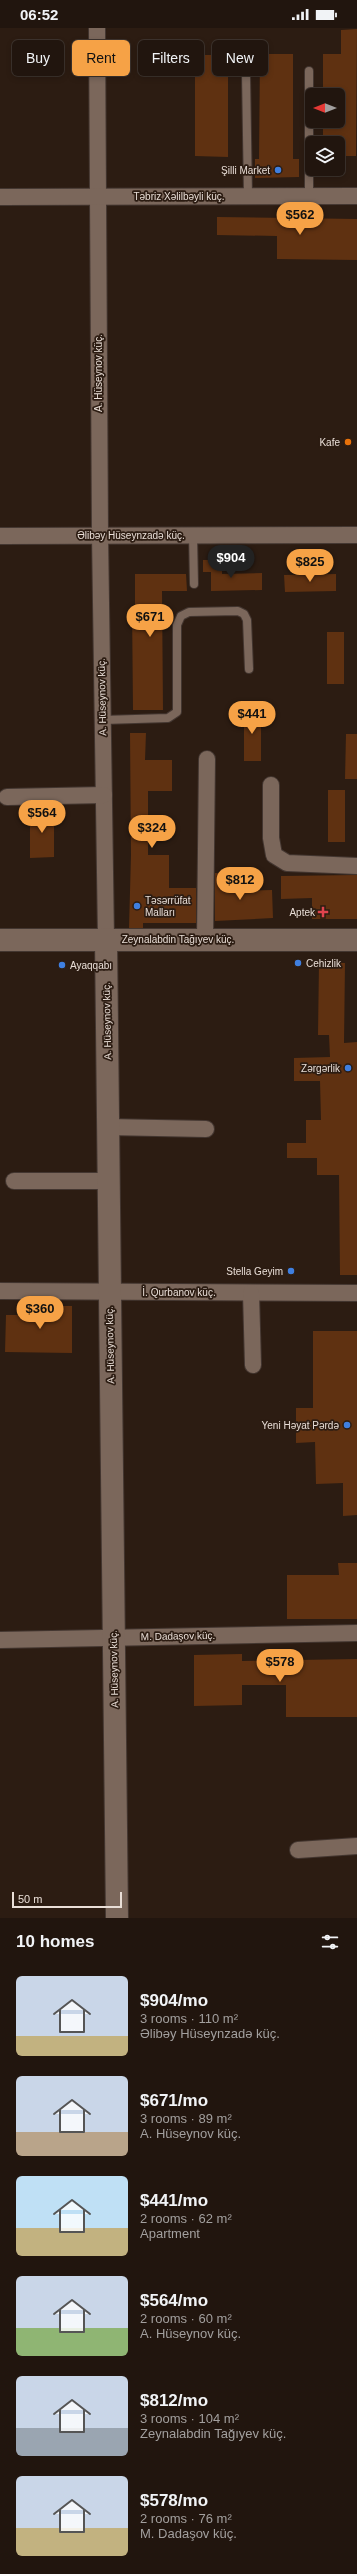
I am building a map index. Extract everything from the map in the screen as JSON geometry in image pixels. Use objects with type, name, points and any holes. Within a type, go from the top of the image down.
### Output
[{"type":"street","name":"A. Hüseynov küç.","points":[[96,28],[102,720],[106,940],[117,1918]]},
{"type":"street","name":"Təbriz Xəlilbəyli küç.","points":[[0,197],[357,196]]},
{"type":"street","name":"Əlibəy Hüseynzadə küç.","points":[[0,536],[357,534]]},
{"type":"street","points":[[205,939],[206,759]]},
{"type":"street","points":[[271,785],[271,838],[274,855],[287,863],[357,866]]},
{"type":"street","points":[[7,797],[104,795]]},
{"type":"street","name":"Zeynalabdin Tağıyev küç.","points":[[0,940],[357,940]]},
{"type":"street","points":[[108,1127],[206,1129]]},
{"type":"street","points":[[14,1181],[109,1181]]},
{"type":"street","name":"İ. Qurbanov küç.","points":[[0,1291],[357,1293]]},
{"type":"street","points":[[251,1293],[253,1365]]},
{"type":"street","name":"M. Dadaşov küç.","points":[[0,1640],[357,1633]]},
{"type":"street","points":[[298,1850],[357,1846]]},
{"type":"lane","points":[[308,71],[308,196]]},
{"type":"lane","points":[[246,76],[248,196]]},
{"type":"lane","points":[[193,535],[194,584]]},
{"type":"lane","points":[[102,720],[168,718],[177,712],[177,624],[181,616],[189,612],[238,611],[244,614],[247,620],[249,668]]},
{"type":"building","points":[[357,29],[356,156],[345,156],[345,136],[323,136],[323,128],[345,128],[345,88],[323,88],[323,54],[341,54],[341,30]]},
{"type":"building","points":[[268,54],[293,54],[293,159],[299,159],[299,177],[255,178],[255,159],[259,159],[260,76],[268,76]]},
{"type":"building","points":[[204,55],[212,55],[212,76],[228,76],[228,157],[195,156],[195,76],[204,76]]},
{"type":"building","points":[[217,217],[357,219],[357,260],[277,259],[277,236],[217,235]]},
{"type":"building","points":[[203,560],[222,560],[222,574],[262,573],[262,590],[211,591],[211,572],[203,572]]},
{"type":"building","points":[[135,574],[186,574],[187,591],[162,591],[163,710],[133,710],[132,606],[135,606]]},
{"type":"building","points":[[336,574],[336,591],[285,592],[284,575]]},
{"type":"building","points":[[327,632],[344,632],[344,684],[327,684]]},
{"type":"building","points":[[244,709],[261,709],[261,761],[244,761]]},
{"type":"building","points":[[130,733],[146,733],[145,760],[172,760],[172,791],[148,791],[148,855],[169,855],[169,888],[196,888],[196,923],[143,923],[143,928],[129,928],[131,855]]},
{"type":"building","points":[[346,734],[357,734],[357,779],[345,779]]},
{"type":"building","points":[[328,790],[345,790],[345,842],[328,842]]},
{"type":"building","points":[[30,811],[54,811],[54,857],[30,858]]},
{"type":"building","points":[[215,873],[238,873],[238,891],[272,890],[273,918],[215,921]]},
{"type":"building","points":[[357,875],[357,919],[312,919],[312,898],[281,899],[281,876]]},
{"type":"building","points":[[319,962],[345,963],[344,1043],[357,1042],[357,1275],[340,1275],[339,1175],[317,1175],[317,1158],[287,1158],[287,1143],[306,1143],[306,1120],[321,1120],[320,1081],[294,1081],[294,1058],[330,1057],[329,1035],[318,1035]]},
{"type":"building","points":[[25,1306],[72,1306],[72,1353],[5,1352],[6,1315],[25,1315]]},
{"type":"building","points":[[313,1331],[357,1331],[357,1515],[343,1516],[343,1483],[316,1484],[315,1442],[296,1443],[296,1408],[313,1408]]},
{"type":"building","points":[[338,1563],[357,1563],[357,1619],[287,1619],[287,1575],[339,1575]]},
{"type":"building","points":[[242,1654],[242,1661],[357,1659],[357,1717],[286,1717],[286,1685],[242,1685],[242,1705],[194,1706],[194,1655]]},
{"type":"place","name":"Şilli Market","points":[[278,170]]},
{"type":"place","name":"Kafe","points":[[348,442]]},
{"type":"place","name":"Təsərrüfat Malları","points":[[137,906]]},
{"type":"place","name":"Aptek","points":[[323,912]]},
{"type":"place","name":"Cehizlik","points":[[298,963]]},
{"type":"place","name":"Ayaqqabı","points":[[62,965]]},
{"type":"place","name":"Zərgərlik","points":[[348,1068]]},
{"type":"place","name":"Stella Geyim","points":[[291,1271]]},
{"type":"place","name":"Yeni Həyat Pərdə","points":[[347,1425]]}]
